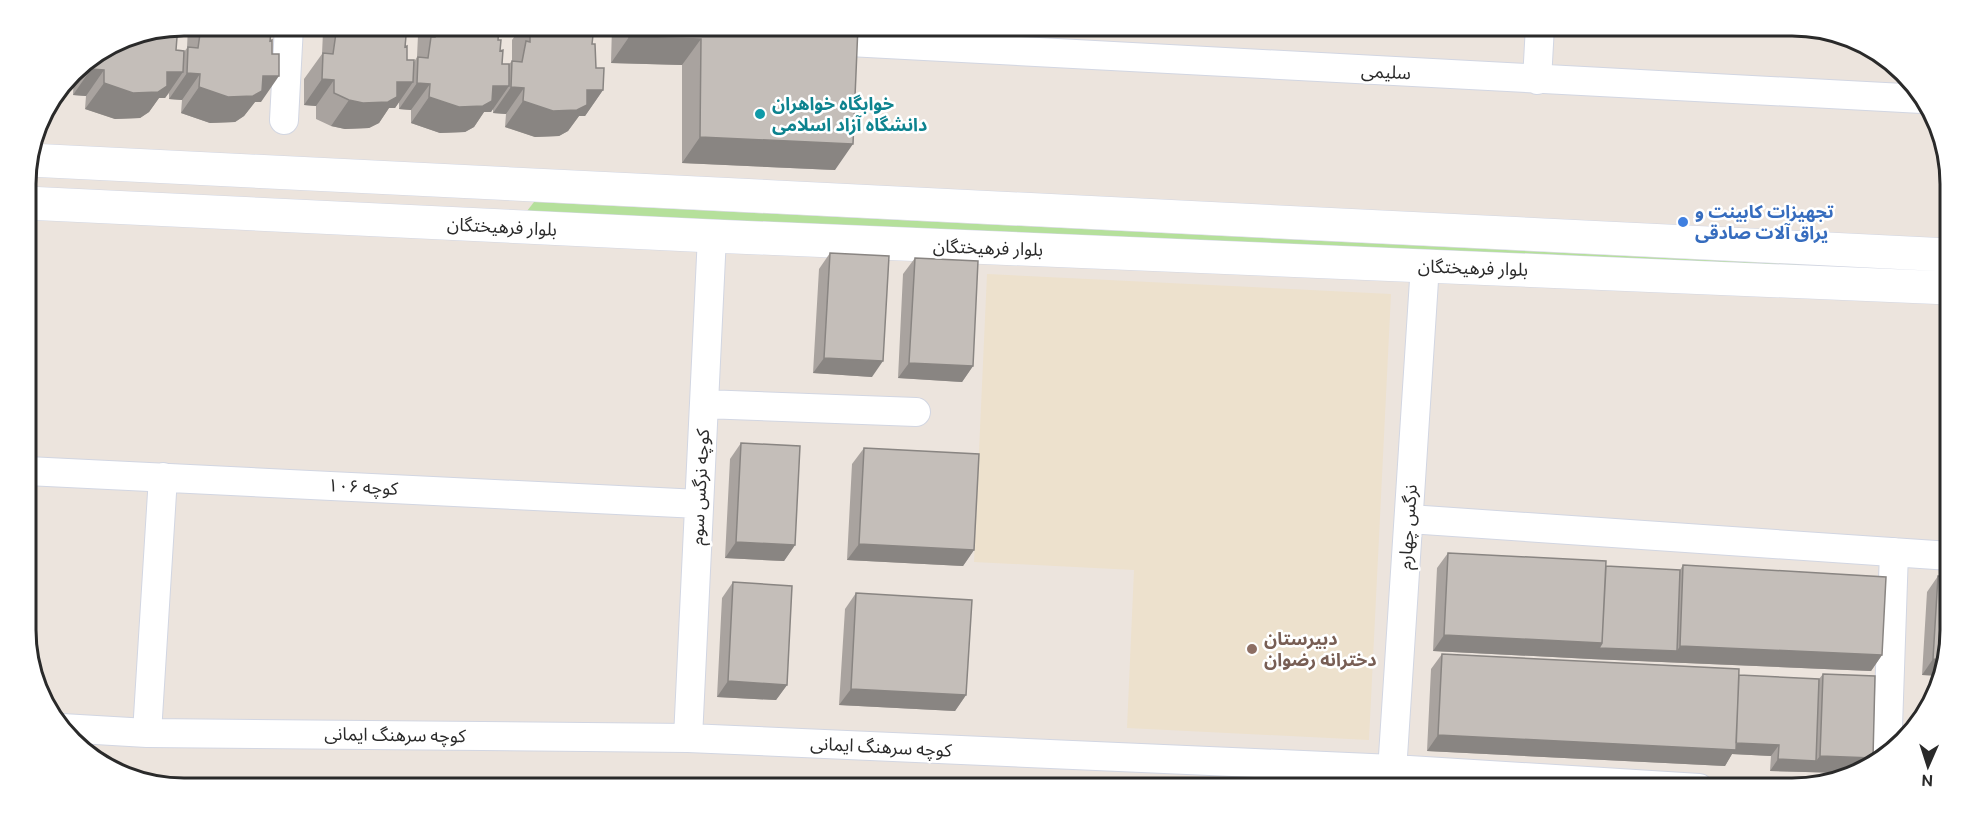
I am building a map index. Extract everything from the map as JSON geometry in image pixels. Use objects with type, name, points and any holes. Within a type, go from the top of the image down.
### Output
[{"type":"main road","name":"بلوار فرهیختگان","points":[[38,160],[1940,255]]},
{"type":"main road","name":"بلوار فرهیختگان","points":[[36,203],[712,236],[1940,288]]},
{"type":"street","points":[[284,120],[288,36]]},
{"type":"street","points":[[1537,80],[1539,36]]},
{"type":"street","name":"سلیمی","points":[[849,42],[1912,99]]},
{"type":"street","name":"کوچه نرگس سوم","points":[[688,738],[712,236]]},
{"type":"street","name":"نرگس چهارم","points":[[1392,778],[1425,266]]},
{"type":"street","points":[[704,404],[915,412]]},
{"type":"street","name":"کوچه ۱۰۶","points":[[36,471],[699,504]]},
{"type":"street","points":[[147,733],[163,477]]},
{"type":"street","points":[[1408,519],[1940,555]]},
{"type":"street","points":[[1887,743],[1894,552]]},
{"type":"street","name":"کوچه سرهنگ ایمانی","points":[[75,729],[147,733],[688,738],[1375,778]]},
{"type":"shaded area","points":[[987,274],[1391,294],[1369,740],[1127,728],[1134,570],[974,562]]},
{"type":"green space","points":[[534,202],[1940,272],[1940,279],[527,211]]},
{"type":"building","points":[[177,36],[176,50],[184,51],[183,72],[167,72],[167,86],[158,92],[133,93],[104,83],[104,70],[92,69],[119,51],[146,41]]},
{"type":"building","points":[[200,36],[270,36],[272,54],[279,54],[279,76],[263,76],[262,91],[253,96],[228,97],[199,87],[200,74],[187,73],[188,47],[198,48]]},
{"type":"building","points":[[336,36],[406,36],[407,60],[414,60],[413,82],[397,82],[397,97],[388,102],[363,103],[349,100],[334,93],[334,80],[322,79],[323,53],[333,54]]},
{"type":"building","points":[[498,36],[498,40],[501,40],[500,51],[503,50],[502,64],[509,64],[509,86],[493,86],[492,101],[483,106],[459,107],[429,97],[430,84],[417,83],[418,57],[428,58],[431,37]]},
{"type":"building","points":[[530,36],[593,36],[596,68],[604,68],[603,90],[587,90],[587,105],[577,110],[553,111],[523,101],[524,88],[511,87],[512,61],[522,62],[526,41],[530,42]]},
{"type":"building","points":[[858,36],[853,144],[700,137],[701,39],[629,37]]},
{"type":"building","points":[[830,253],[889,256],[883,361],[824,358]]},
{"type":"building","points":[[915,258],[978,261],[973,366],[909,363]]},
{"type":"building","points":[[741,443],[800,446],[795,545],[736,542]]},
{"type":"building","points":[[864,448],[979,454],[974,550],[859,544]]},
{"type":"building","points":[[1448,553],[1606,561],[1602,643],[1444,635]]},
{"type":"building","points":[[1683,565],[1886,577],[1882,655],[1680,646]]},
{"type":"building","points":[[1606,566],[1680,570],[1677,651],[1599,648],[1602,643]]},
{"type":"building","points":[[1938,576],[1940,576],[1939,649],[1937,659],[1933,659]]},
{"type":"building","points":[[733,582],[792,586],[787,685],[728,681]]},
{"type":"building","points":[[856,593],[972,600],[966,695],[851,689]]},
{"type":"building","points":[[1442,654],[1739,669],[1736,750],[1438,735]]},
{"type":"building","points":[[1823,674],[1875,676],[1873,753],[1866,758],[1820,756]]},
{"type":"building","points":[[1739,675],[1819,679],[1816,761],[1778,759],[1779,745],[1736,743]]},
{"type":"place","name":"خوابگاه خواهران دانشگاه آزاد اسلامی","points":[[760,114]]},
{"type":"place","name":"تجهیزات کابینت و یراق آلات صادقی","points":[[1683,222]]},
{"type":"place","name":"دبیرستان دخترانه رضوان","points":[[1252,649]]}]
